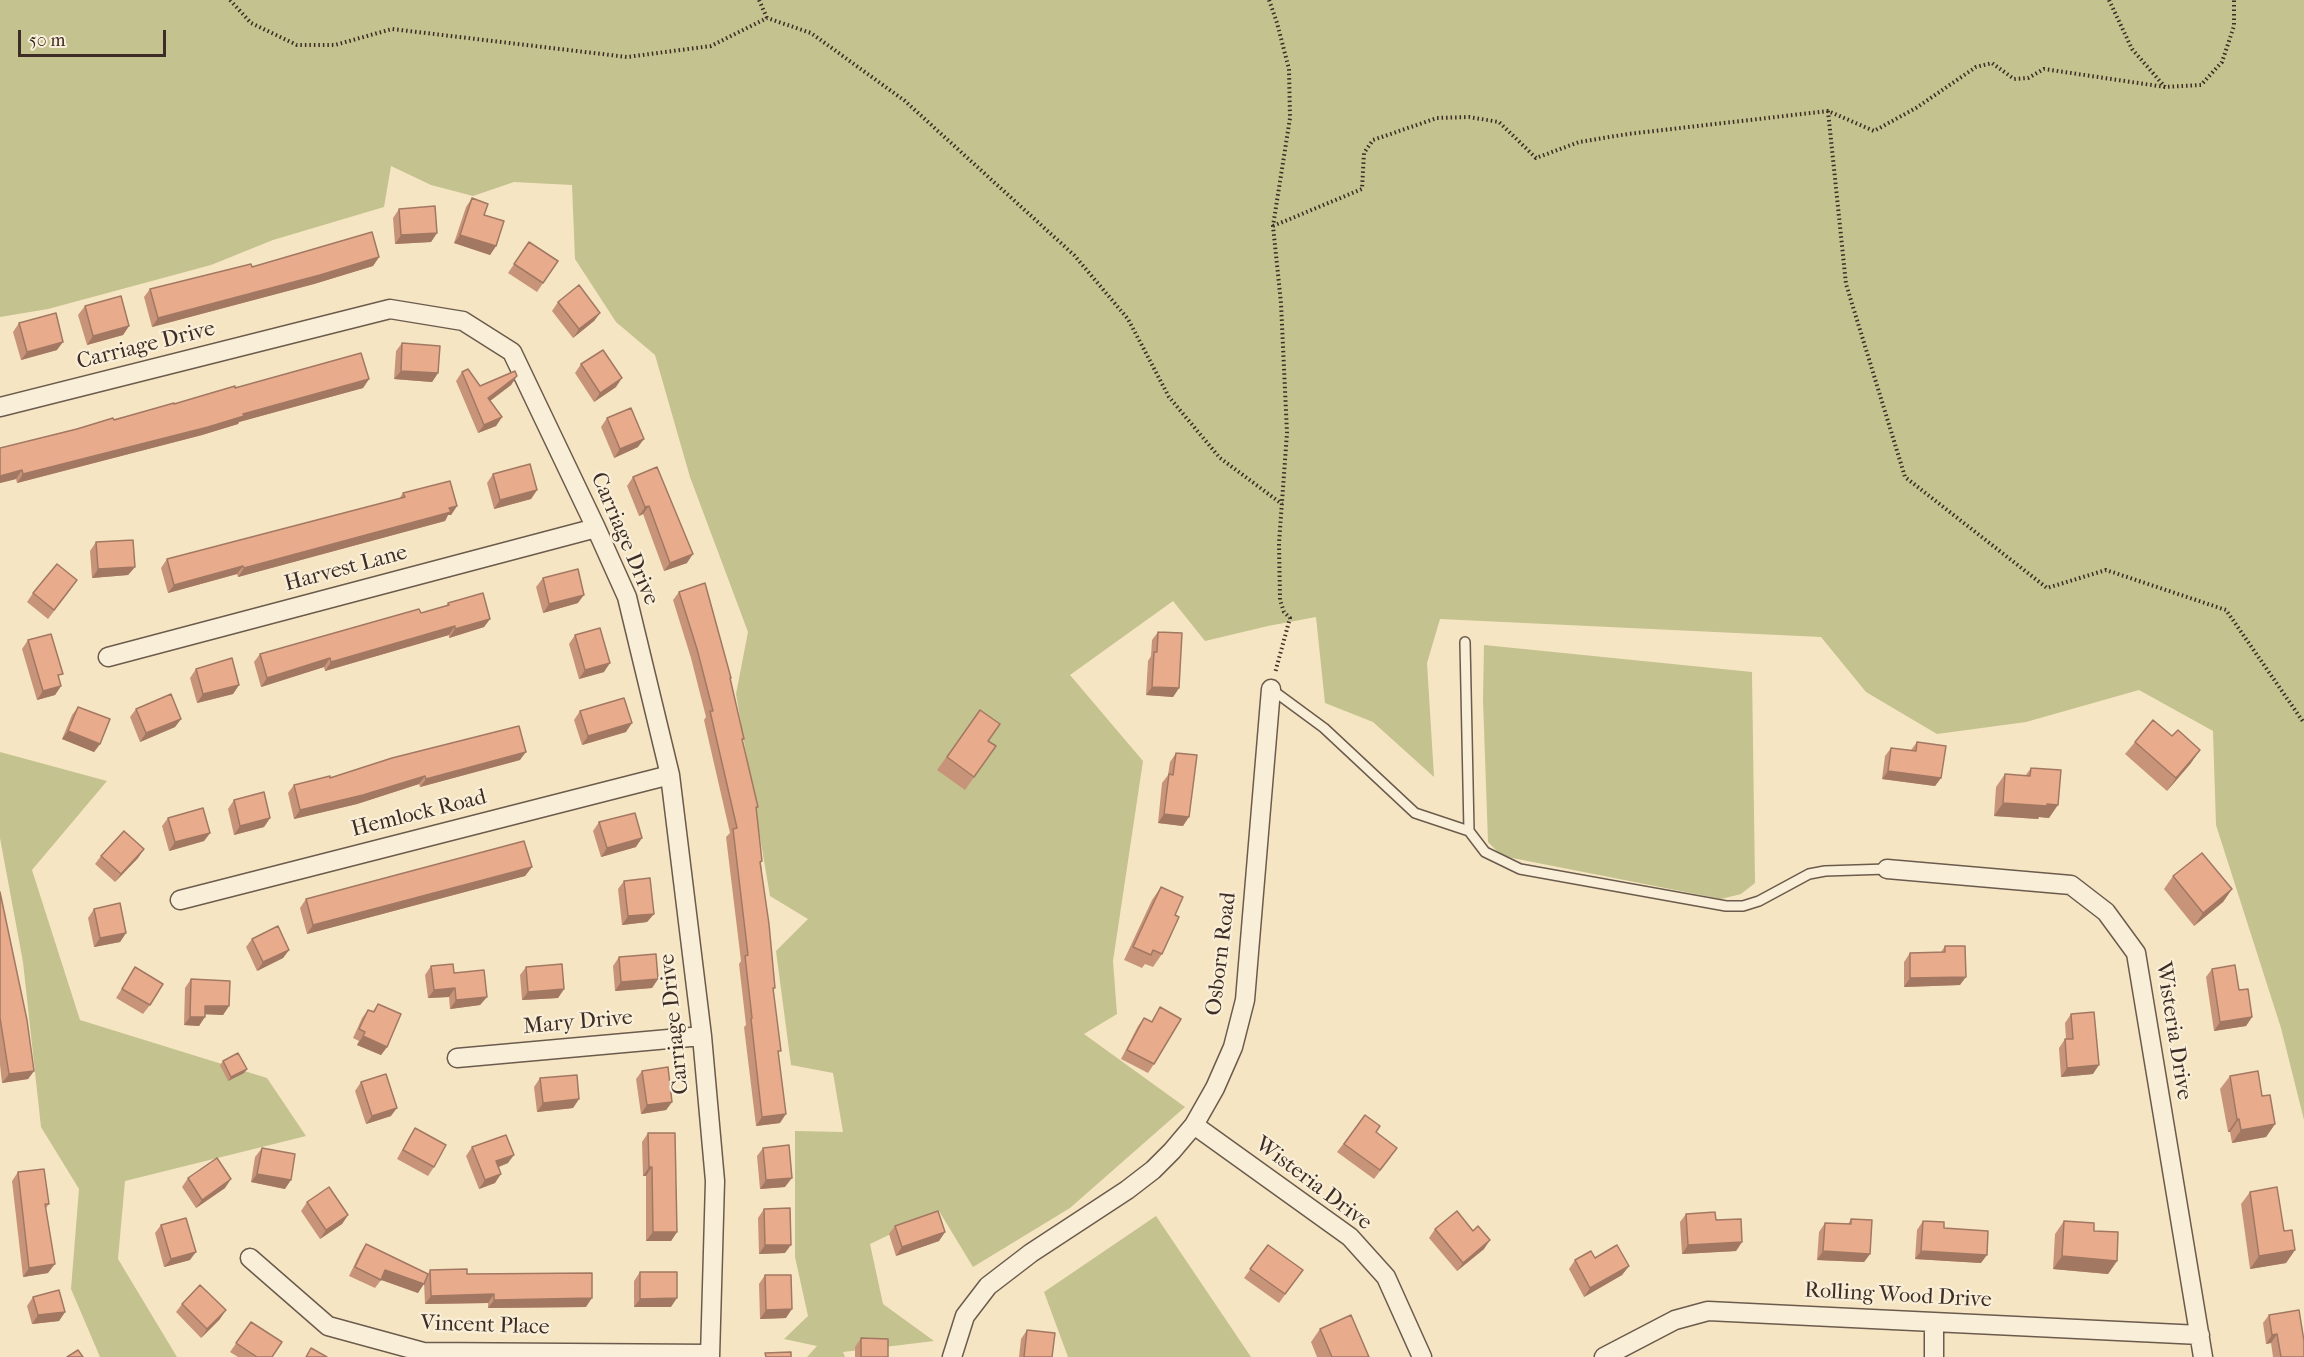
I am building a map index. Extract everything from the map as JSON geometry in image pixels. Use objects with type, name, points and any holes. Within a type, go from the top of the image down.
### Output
[{"type":"street","name":"Carriage Drive","points":[[0,407],[390,309],[463,321],[512,352],[627,597],[670,775],[702,1036],[715,1181],[710,1355]]},
{"type":"street","name":"Harvest Lane","points":[[108,657],[596,528]]},
{"type":"street","name":"Osborn Road","points":[[952,1357],[965,1316],[988,1287],[1030,1253],[1127,1190],[1153,1170],[1194,1125],[1215,1088],[1233,1047],[1245,1000],[1272,688]]},
{"type":"street","name":"Hemlock Road","points":[[180,900],[670,775]]},
{"type":"street","name":"Wisteria Drive","points":[[1887,869],[2072,885],[2106,912],[2136,953],[2203,1357]]},
{"type":"street","name":"Mary Drive","points":[[457,1058],[702,1036]]},
{"type":"street","name":"Wisteria Drive","points":[[1194,1125],[1350,1237],[1386,1277],[1422,1357]]},
{"type":"street","name":"Vincent Place","points":[[250,1258],[328,1326],[423,1352],[710,1355]]},
{"type":"street","name":"Rolling Wood Drive","points":[[1604,1357],[1675,1320],[1708,1311],[2200,1335]]},
{"type":"street","points":[[1934,1322],[1934,1357]]},
{"type":"lane","points":[[1465,642],[1469,831]]},
{"type":"lane","points":[[1272,688],[1324,728],[1415,813],[1469,831],[1485,852],[1520,869],[1726,906],[1743,906],[1759,901],[1809,874],[1825,871],[1887,869]]},
{"type":"path","points":[[230,0],[251,23],[297,45],[335,45],[392,29],[627,57],[711,46],[767,18],[811,33],[905,101],[1074,255],[1128,319],[1169,397],[1220,458],[1282,504]]},
{"type":"path","points":[[759,0],[767,18]]},
{"type":"path","points":[[1269,0],[1289,69],[1290,118],[1273,226],[1281,303],[1287,433],[1279,543],[1280,600],[1284,612],[1290,618],[1272,688]]},
{"type":"path","points":[[2109,0],[2132,49],[2165,87]]},
{"type":"path","points":[[1273,226],[1362,189],[1364,153],[1373,140],[1437,118],[1469,117],[1499,122],[1536,158],[1579,141],[1828,111],[1874,131],[1916,108],[1976,67],[1992,63],[2014,80],[2028,78],[2044,69],[2165,87],[2201,85],[2223,63],[2234,26],[2234,0]]},
{"type":"path","points":[[1828,111],[1846,284],[1905,477],[2047,588],[2106,570],[2226,610],[2304,723]]},
{"type":"shaded area","points":[[0,0],[2304,0],[2304,1120],[2281,1028],[2216,825],[2213,731],[2139,690],[2026,722],[1937,734],[1866,692],[1821,637],[1440,619],[1427,663],[1434,777],[1373,722],[1325,703],[1316,617],[1205,641],[1173,601],[1070,675],[1143,761],[1113,961],[1117,1014],[1084,1034],[1185,1107],[1070,1208],[973,1267],[939,1211],[870,1244],[883,1304],[934,1341],[843,1352],[845,1357],[807,1357],[817,1346],[784,1339],[808,1316],[795,1257],[795,1131],[843,1132],[833,1073],[791,1065],[776,951],[808,919],[770,896],[736,694],[748,632],[690,477],[655,355],[616,322],[575,259],[572,185],[514,182],[473,196],[431,185],[391,166],[384,207],[273,240],[211,265],[48,309],[0,317]]},
{"type":"shaded area","points":[[1484,645],[1752,672],[1755,883],[1741,894],[1721,899],[1502,856],[1488,842],[1483,700]]},
{"type":"shaded area","points":[[0,752],[107,781],[32,870],[80,1020],[267,1078],[306,1136],[125,1181],[118,1259],[177,1357],[100,1357],[71,1289],[79,1189],[41,1127],[23,962],[0,838]]},
{"type":"shaded area","points":[[1156,1216],[1251,1357],[1068,1357],[1044,1292]]},
{"type":"building","points":[[472,198],[488,204],[484,215],[504,221],[496,246],[460,235]]},
{"type":"building","points":[[435,206],[437,233],[401,235],[399,209]]},
{"type":"building","points":[[372,232],[379,257],[158,318],[150,289],[251,264],[252,267]]},
{"type":"building","points":[[529,242],[558,261],[543,283],[514,264]]},
{"type":"building","points":[[579,285],[600,313],[579,329],[558,302]]},
{"type":"building","points":[[121,296],[129,326],[93,336],[85,306]]},
{"type":"building","points":[[56,313],[63,342],[27,352],[19,323]]},
{"type":"building","points":[[402,343],[440,346],[438,373],[401,371]]},
{"type":"building","points":[[603,350],[622,378],[600,393],[581,364]]},
{"type":"building","points":[[361,353],[369,379],[243,414],[244,416],[208,427],[23,474],[22,470],[0,476],[0,448],[113,418],[114,420]]},
{"type":"building","points":[[468,369],[480,386],[515,371],[517,376],[488,398],[502,417],[484,425],[462,372]]},
{"type":"building","points":[[631,408],[644,439],[620,449],[607,418]]},
{"type":"building","points":[[530,464],[537,490],[500,500],[493,474]]},
{"type":"building","points":[[657,467],[693,554],[670,563],[649,506],[645,507],[633,477]]},
{"type":"building","points":[[450,481],[457,506],[449,508],[451,512],[174,585],[167,559],[405,497],[403,493]]},
{"type":"building","points":[[133,540],[135,567],[98,569],[96,542]]},
{"type":"building","points":[[57,564],[77,580],[54,610],[33,593]]},
{"type":"building","points":[[578,569],[584,595],[549,604],[543,578]]},
{"type":"building","points":[[705,583],[731,678],[758,807],[756,807],[762,861],[760,862],[769,924],[775,988],[773,988],[781,1051],[778,1051],[786,1114],[762,1117],[745,956],[748,955],[733,829],[737,828],[710,711],[713,711],[679,592]]},
{"type":"building","points":[[483,593],[490,619],[455,629],[455,626],[331,662],[330,658],[267,678],[260,654],[419,609],[421,613]]},
{"type":"building","points":[[600,628],[610,663],[585,670],[575,635]]},
{"type":"building","points":[[1158,632],[1182,633],[1179,688],[1152,687],[1154,652],[1157,652]]},
{"type":"building","points":[[51,634],[63,674],[58,675],[61,686],[43,691],[28,640]]},
{"type":"building","points":[[232,658],[239,685],[203,694],[196,669]]},
{"type":"building","points":[[171,694],[181,719],[146,733],[136,709]]},
{"type":"building","points":[[624,698],[632,723],[588,736],[580,711]]},
{"type":"building","points":[[78,707],[110,719],[100,744],[68,731]]},
{"type":"building","points":[[980,710],[1000,724],[988,741],[996,746],[974,777],[947,757]]},
{"type":"building","points":[[2153,720],[2172,736],[2178,730],[2200,750],[2176,778],[2135,742]]},
{"type":"building","points":[[519,726],[526,752],[426,779],[425,776],[363,795],[300,810],[294,785],[330,776],[330,778],[392,758]]},
{"type":"building","points":[[1917,742],[1946,746],[1941,778],[1888,771],[1891,748],[1916,751]]},
{"type":"building","points":[[1176,753],[1197,755],[1189,817],[1164,814],[1169,774],[1173,775]]},
{"type":"building","points":[[2031,768],[2061,770],[2058,805],[2003,803],[2005,774],[2030,776]]},
{"type":"building","points":[[264,792],[270,818],[240,826],[234,800]]},
{"type":"building","points":[[203,808],[210,833],[175,842],[168,818]]},
{"type":"building","points":[[635,813],[642,838],[607,848],[599,822]]},
{"type":"building","points":[[124,831],[144,849],[121,874],[101,856]]},
{"type":"building","points":[[524,841],[532,867],[313,925],[306,899]]},
{"type":"building","points":[[2202,853],[2232,889],[2203,913],[2173,876]]},
{"type":"building","points":[[650,878],[654,914],[628,916],[624,881]]},
{"type":"building","points":[[1161,887],[1183,897],[1175,915],[1179,917],[1162,954],[1153,950],[1151,955],[1133,947]]},
{"type":"building","points":[[0,892],[27,1020],[34,1071],[9,1074],[0,1018]]},
{"type":"building","points":[[120,903],[126,933],[100,938],[94,909]]},
{"type":"building","points":[[278,926],[289,950],[263,962],[252,939]]},
{"type":"building","points":[[1945,946],[1965,946],[1966,977],[1910,978],[1910,953],[1945,952]]},
{"type":"building","points":[[656,954],[658,979],[621,982],[619,957]]},
{"type":"building","points":[[453,964],[454,973],[484,970],[487,997],[456,1000],[455,988],[434,990],[431,966]]},
{"type":"building","points":[[562,964],[564,989],[528,992],[526,967]]},
{"type":"building","points":[[2235,965],[2239,990],[2248,989],[2252,1017],[2220,1022],[2212,969]]},
{"type":"building","points":[[135,967],[163,984],[150,1005],[122,989]]},
{"type":"building","points":[[191,979],[230,981],[229,1006],[205,1006],[205,1017],[190,1017]]},
{"type":"building","points":[[378,1004],[401,1014],[387,1047],[363,1036],[365,1032],[359,1029],[368,1010],[374,1012]]},
{"type":"building","points":[[1160,1007],[1181,1019],[1154,1064],[1127,1050],[1144,1018],[1152,1022]]},
{"type":"building","points":[[2094,1012],[2099,1065],[2067,1068],[2065,1039],[2073,1039],[2071,1014]]},
{"type":"building","points":[[238,1053],[247,1069],[231,1077],[223,1061]]},
{"type":"building","points":[[668,1067],[672,1102],[647,1105],[642,1071]]},
{"type":"building","points":[[2258,1071],[2262,1096],[2270,1095],[2275,1124],[2241,1130],[2230,1076]]},
{"type":"building","points":[[386,1074],[397,1108],[372,1116],[361,1082]]},
{"type":"building","points":[[577,1075],[579,1099],[543,1103],[540,1078]]},
{"type":"building","points":[[1365,1115],[1380,1126],[1376,1132],[1397,1148],[1380,1170],[1344,1144]]},
{"type":"building","points":[[415,1128],[446,1145],[434,1167],[403,1150]]},
{"type":"building","points":[[648,1133],[675,1133],[677,1232],[653,1232],[652,1167],[649,1167]]},
{"type":"building","points":[[506,1135],[514,1155],[496,1161],[501,1174],[485,1180],[472,1147]]},
{"type":"building","points":[[789,1145],[792,1178],[766,1180],[763,1148]]},
{"type":"building","points":[[262,1148],[295,1154],[291,1180],[257,1174]]},
{"type":"building","points":[[217,1158],[231,1179],[202,1200],[188,1178]]},
{"type":"building","points":[[44,1169],[49,1204],[45,1204],[55,1264],[29,1268],[18,1172]]},
{"type":"building","points":[[329,1187],[348,1215],[326,1230],[307,1202]]},
{"type":"building","points":[[2277,1187],[2284,1231],[2292,1230],[2295,1250],[2259,1256],[2250,1192]]},
{"type":"building","points":[[790,1208],[791,1245],[765,1245],[764,1209]]},
{"type":"building","points":[[938,1211],[945,1232],[902,1247],[895,1226]]},
{"type":"building","points":[[1457,1211],[1473,1231],[1478,1226],[1490,1240],[1463,1263],[1435,1229]]},
{"type":"building","points":[[1715,1212],[1716,1220],[1741,1219],[1742,1242],[1688,1245],[1686,1214]]},
{"type":"building","points":[[186,1218],[196,1252],[171,1259],[161,1225]]},
{"type":"building","points":[[1851,1219],[1872,1220],[1870,1254],[1823,1251],[1825,1223],[1851,1224]]},
{"type":"building","points":[[1923,1221],[1944,1222],[1944,1228],[1988,1231],[1987,1255],[1921,1251]]},
{"type":"building","points":[[2064,1221],[2094,1223],[2094,1231],[2118,1232],[2117,1261],[2062,1256]]},
{"type":"building","points":[[366,1244],[428,1274],[424,1284],[385,1270],[381,1280],[355,1267]]},
{"type":"building","points":[[1268,1245],[1303,1270],[1285,1294],[1250,1269]]},
{"type":"building","points":[[1617,1245],[1629,1266],[1590,1288],[1575,1260],[1591,1251],[1595,1258]]},
{"type":"building","points":[[467,1269],[467,1274],[592,1273],[592,1298],[494,1300],[494,1294],[431,1296],[430,1270]]},
{"type":"building","points":[[640,1272],[677,1272],[677,1298],[640,1299]]},
{"type":"building","points":[[765,1275],[791,1275],[792,1309],[766,1310]]},
{"type":"building","points":[[200,1285],[226,1310],[207,1329],[182,1304]]},
{"type":"building","points":[[59,1290],[65,1312],[38,1315],[33,1297]]},
{"type":"building","points":[[2299,1310],[2304,1357],[2281,1357],[2277,1334],[2272,1335],[2269,1315]]},
{"type":"building","points":[[1351,1315],[1369,1357],[1332,1357],[1320,1329]]},
{"type":"building","points":[[251,1322],[282,1342],[272,1357],[257,1357],[236,1343]]},
{"type":"building","points":[[1027,1330],[1055,1333],[1052,1357],[1024,1357]]},
{"type":"building","points":[[861,1338],[888,1339],[888,1357],[861,1357]]},
{"type":"building","points":[[311,1348],[327,1357],[306,1357]]},
{"type":"building","points":[[78,1350],[83,1357],[67,1357]]},
{"type":"building","points":[[791,1352],[791,1357],[766,1357],[765,1353]]}]
